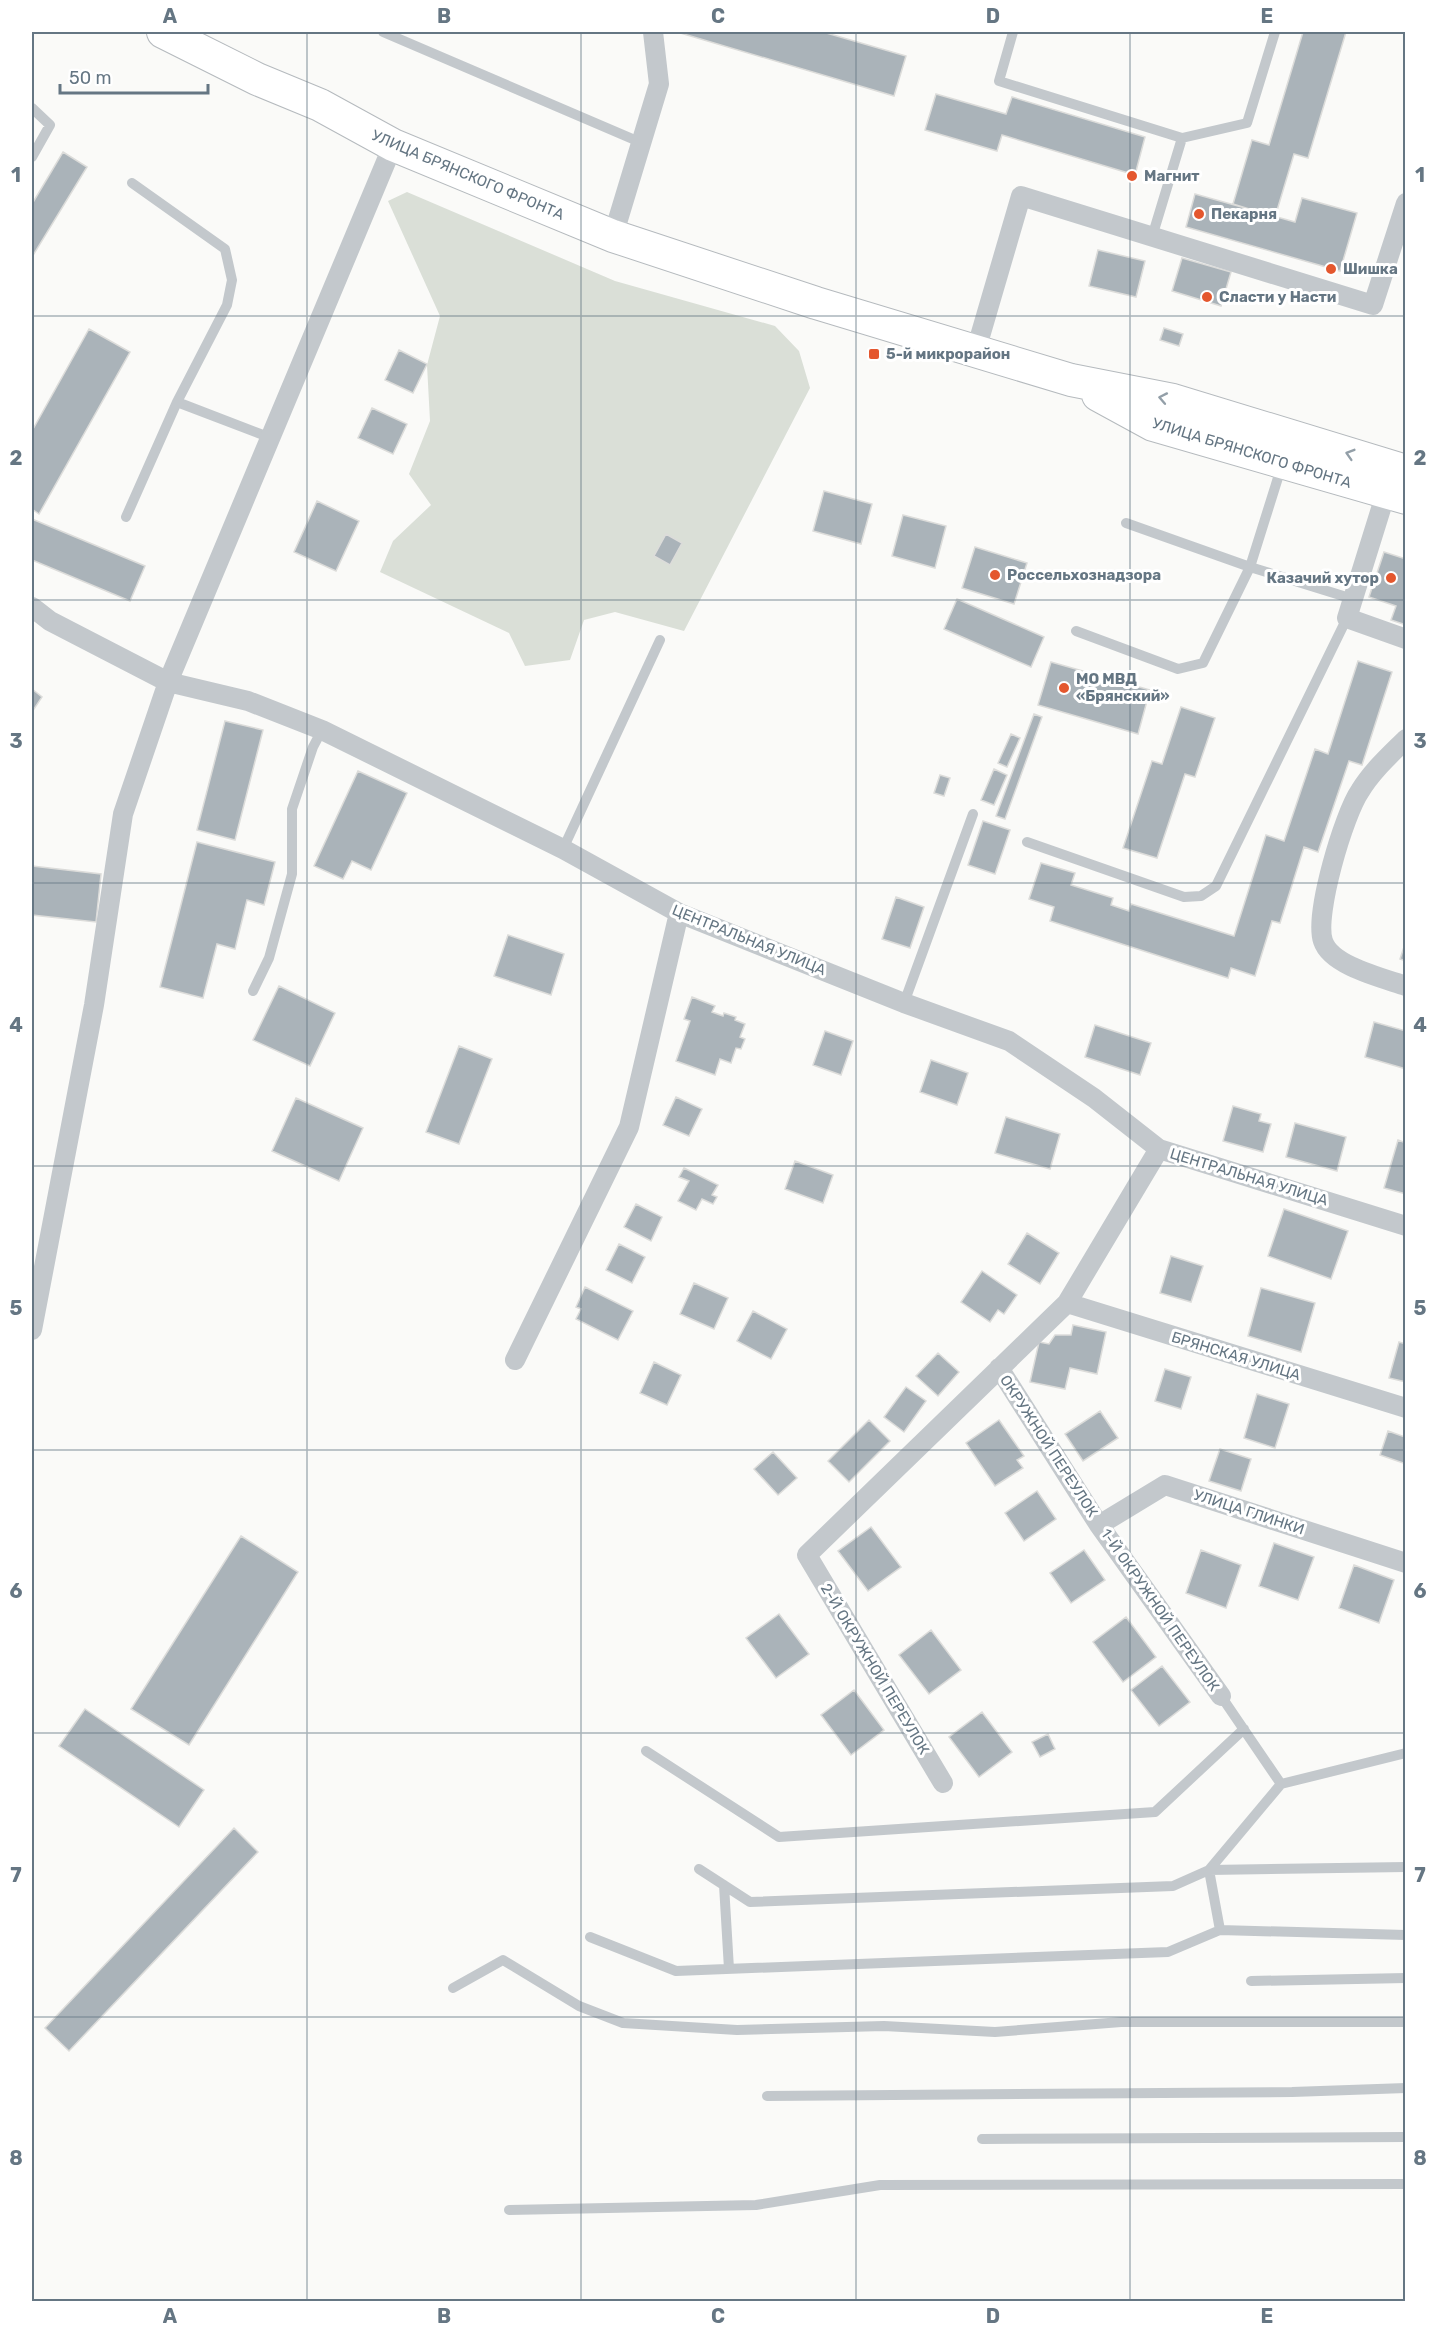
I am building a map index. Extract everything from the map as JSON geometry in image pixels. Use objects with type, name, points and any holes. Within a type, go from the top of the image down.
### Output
[{"type":"main road","name":"УЛИЦА БРЯНСКОГО ФРОНТА","points":[[163,32],[256,79],[320,105],[393,145],[613,236],[816,303],[1071,380],[1173,400],[1287,449],[1397,482]]},
{"type":"street","points":[[613,236],[659,84],[653,32]]},
{"type":"street","points":[[32,1330],[94,1005],[123,814],[168,682],[393,145]]},
{"type":"street","points":[[976,350],[1021,196],[1374,305],[1406,203]]},
{"type":"street","points":[[1397,482],[1347,618],[1406,639]]},
{"type":"street","name":"ЦЕНТРАЛЬНАЯ УЛИЦА","points":[[32,607],[50,621],[168,682],[248,701],[322,730],[563,849],[679,913],[904,1003],[1014,1044],[1094,1098],[1159,1149],[1406,1226]]},
{"type":"street","points":[[1406,739],[1359,792],[1334,855],[1322,910],[1322,920],[1323,941],[1333,956],[1357,969],[1406,986]]},
{"type":"street","points":[[515,1360],[629,1127],[679,913]]},
{"type":"street","points":[[999,1368],[1067,1303],[1159,1149]]},
{"type":"street","name":"БРЯНСКАЯ УЛИЦА","points":[[1067,1303],[1406,1408]]},
{"type":"street","name":"ОКРУЖНОЙ ПЕРЕУЛОК","points":[[999,1368],[1099,1525]]},
{"type":"street","name":"2-Й ОКРУЖНОЙ ПЕРЕУЛОК","points":[[943,1783],[807,1555],[999,1368]]},
{"type":"street","name":"УЛИЦА ГЛИНКИ","points":[[1099,1525],[1165,1485],[1406,1563]]},
{"type":"street","name":"1-Й ОКРУЖНОЙ ПЕРЕУЛОК","points":[[1099,1525],[1221,1696]]},
{"type":"lane","points":[[383,32],[642,143]]},
{"type":"lane","points":[[1013,32],[999,81],[1182,138],[1247,123],[1275,32]]},
{"type":"lane","points":[[32,108],[50,125],[32,158]]},
{"type":"lane","points":[[1152,237],[1182,138]]},
{"type":"lane","points":[[126,517],[177,402],[226,305],[232,280],[225,249],[132,183]]},
{"type":"lane","points":[[177,402],[271,438]]},
{"type":"lane","points":[[1076,631],[1178,669],[1203,663],[1250,567],[1287,449]]},
{"type":"lane","points":[[1126,523],[1250,567],[1353,599]]},
{"type":"lane","points":[[1027,842],[1184,897],[1201,896],[1216,886],[1347,618]]},
{"type":"lane","points":[[563,849],[660,640]]},
{"type":"lane","points":[[253,991],[269,958],[292,874],[292,809],[313,747],[322,730]]},
{"type":"lane","points":[[904,1003],[973,814]]},
{"type":"lane","points":[[1221,1696],[1281,1784]]},
{"type":"lane","points":[[646,1751],[779,1837],[1155,1812],[1244,1730]]},
{"type":"lane","points":[[1209,1870],[1281,1784],[1406,1753]]},
{"type":"lane","points":[[699,1869],[750,1902],[1173,1886],[1209,1870],[1406,1867]]},
{"type":"lane","points":[[1209,1870],[1220,1929]]},
{"type":"lane","points":[[724,1886],[729,1969]]},
{"type":"lane","points":[[590,1937],[676,1971],[1168,1953],[1220,1929],[1406,1935]]},
{"type":"lane","points":[[453,1988],[503,1960],[579,2006],[623,2023],[737,2030],[884,2026],[995,2032],[1122,2022],[1406,2022]]},
{"type":"lane","points":[[1251,1981],[1406,1978]]},
{"type":"lane","points":[[767,2096],[1292,2092],[1406,2088]]},
{"type":"lane","points":[[982,2139],[1406,2137]]},
{"type":"lane","points":[[509,2210],[756,2205],[880,2185],[1406,2184]]},
{"type":"shaded area","points":[[407,192],[615,281],[775,326],[799,351],[810,388],[684,631],[615,612],[584,620],[570,660],[525,666],[509,633],[380,572],[393,541],[431,505],[409,474],[430,421],[427,365],[440,316],[388,201]]},
{"type":"building","points":[[677,32],[823,32],[906,56],[894,96]]},
{"type":"building","points":[[1303,32],[1346,32],[1308,158],[1294,154],[1275,217],[1233,204],[1252,140],[1269,145]]},
{"type":"building","points":[[936,94],[1006,114],[1012,97],[1145,137],[1135,175],[1002,135],[997,151],[925,130]]},
{"type":"building","points":[[63,152],[87,167],[32,257],[32,204]]},
{"type":"building","points":[[1195,194],[1295,222],[1302,198],[1357,213],[1340,271],[1186,227]]},
{"type":"building","points":[[1098,250],[1145,261],[1136,297],[1089,286]]},
{"type":"building","points":[[1182,258],[1231,272],[1221,306],[1172,291]]},
{"type":"building","points":[[1164,328],[1183,334],[1179,346],[1160,340]]},
{"type":"building","points":[[89,329],[130,352],[39,514],[32,509],[32,431]]},
{"type":"building","points":[[399,350],[427,364],[413,393],[385,380]]},
{"type":"building","points":[[372,408],[407,424],[393,454],[358,438]]},
{"type":"building","points":[[824,491],[872,504],[861,544],[813,531]]},
{"type":"building","points":[[317,501],[359,521],[336,571],[294,552]]},
{"type":"building","points":[[903,515],[946,526],[935,568],[892,556]]},
{"type":"building","points":[[32,519],[145,566],[130,601],[32,560]]},
{"type":"building","points":[[666,534],[682,543],[670,565],[654,556]]},
{"type":"building","name":"Россельхознадзора","points":[[975,547],[1027,563],[1014,604],[962,588]]},
{"type":"building","name":"Казачий хутор","points":[[1384,552],[1406,559],[1406,625],[1391,620],[1396,606],[1369,597]]},
{"type":"building","points":[[957,599],[1044,637],[1031,667],[944,629]]},
{"type":"building","points":[[1358,661],[1392,672],[1362,765],[1349,761],[1318,852],[1304,847],[1280,923],[1272,921],[1255,976],[1231,968],[1228,978],[1050,921],[1054,907],[1029,899],[1041,863],[1075,873],[1071,885],[1113,898],[1111,905],[1129,911],[1131,904],[1234,936],[1266,835],[1284,841],[1315,749],[1328,754]]},
{"type":"building","points":[[1051,662],[1150,690],[1138,734],[1038,705]]},
{"type":"building","points":[[32,689],[42,697],[32,712]]},
{"type":"building","points":[[1181,707],[1215,718],[1195,777],[1185,774],[1157,858],[1123,848],[1152,761],[1162,764]]},
{"type":"building","points":[[1034,714],[1042,717],[1005,819],[996,816]]},
{"type":"building","points":[[225,721],[263,730],[235,840],[197,830]]},
{"type":"building","points":[[1011,734],[1020,738],[1007,767],[998,763]]},
{"type":"building","points":[[994,769],[1007,775],[994,805],[981,800]]},
{"type":"building","points":[[358,771],[407,793],[371,870],[352,861],[343,879],[314,866]]},
{"type":"building","points":[[940,775],[950,778],[944,796],[934,793]]},
{"type":"building","points":[[983,821],[1010,830],[995,874],[968,865]]},
{"type":"building","points":[[197,842],[275,862],[264,905],[247,900],[235,949],[217,944],[203,998],[160,987]]},
{"type":"building","points":[[32,866],[101,874],[96,922],[32,915]]},
{"type":"building","points":[[896,897],[924,907],[910,948],[882,939]]},
{"type":"building","points":[[508,935],[564,954],[551,995],[494,976]]},
{"type":"building","points":[[1406,941],[1406,961],[1400,959]]},
{"type":"building","points":[[279,986],[335,1013],[310,1066],[253,1040]]},
{"type":"building","points":[[692,997],[715,1006],[712,1012],[736,1017],[735,1020],[745,1024],[740,1037],[745,1039],[741,1049],[736,1048],[731,1063],[720,1059],[715,1075],[676,1061],[690,1021],[684,1019]]},
{"type":"building","points":[[1374,1022],[1406,1031],[1406,1069],[1365,1057]]},
{"type":"building","points":[[1095,1025],[1151,1043],[1140,1075],[1085,1057]]},
{"type":"building","points":[[825,1031],[853,1041],[841,1075],[813,1065]]},
{"type":"building","points":[[459,1046],[492,1059],[459,1144],[426,1132]]},
{"type":"building","points":[[931,1060],[968,1073],[957,1105],[920,1092]]},
{"type":"building","points":[[676,1097],[702,1109],[689,1136],[663,1125]]},
{"type":"building","points":[[296,1098],[363,1128],[339,1181],[272,1151]]},
{"type":"building","points":[[1233,1106],[1261,1114],[1259,1121],[1271,1124],[1263,1152],[1223,1141]]},
{"type":"building","points":[[1006,1117],[1060,1134],[1050,1169],[995,1153]]},
{"type":"building","points":[[1295,1123],[1346,1137],[1337,1171],[1286,1157]]},
{"type":"building","points":[[1398,1140],[1406,1143],[1406,1194],[1384,1188]]},
{"type":"building","points":[[795,1161],[833,1175],[823,1203],[785,1189]]},
{"type":"building","points":[[684,1168],[718,1185],[712,1195],[717,1197],[713,1204],[702,1199],[696,1210],[678,1201],[689,1181],[679,1177]]},
{"type":"building","points":[[636,1204],[662,1217],[651,1241],[624,1227]]},
{"type":"building","points":[[1284,1209],[1348,1231],[1331,1279],[1268,1256]]},
{"type":"building","points":[[1027,1233],[1059,1253],[1040,1284],[1008,1264]]},
{"type":"building","points":[[619,1244],[645,1257],[632,1283],[606,1270]]},
{"type":"building","points":[[1171,1256],[1203,1266],[1191,1302],[1160,1293]]},
{"type":"building","points":[[982,1271],[1017,1295],[1004,1314],[998,1310],[990,1322],[961,1302]]},
{"type":"building","points":[[694,1283],[728,1298],[714,1329],[680,1314]]},
{"type":"building","points":[[585,1287],[633,1311],[618,1340],[576,1319],[581,1309],[576,1307]]},
{"type":"building","points":[[1261,1288],[1315,1303],[1301,1352],[1248,1336]]},
{"type":"building","points":[[753,1311],[787,1329],[771,1359],[737,1341]]},
{"type":"building","points":[[1073,1325],[1106,1332],[1097,1374],[1070,1368],[1065,1389],[1030,1382],[1039,1342],[1049,1344],[1055,1335],[1071,1335]]},
{"type":"building","points":[[1399,1342],[1406,1344],[1406,1382],[1389,1378]]},
{"type":"building","points":[[938,1353],[959,1372],[938,1396],[916,1376]]},
{"type":"building","points":[[654,1362],[681,1375],[667,1405],[640,1393]]},
{"type":"building","points":[[1165,1369],[1191,1377],[1181,1409],[1155,1401]]},
{"type":"building","points":[[906,1387],[926,1401],[904,1432],[884,1417]]},
{"type":"building","points":[[1257,1394],[1289,1404],[1275,1448],[1244,1438]]},
{"type":"building","points":[[1100,1411],[1118,1438],[1083,1461],[1065,1434]]},
{"type":"building","points":[[869,1420],[890,1441],[849,1482],[828,1461]]},
{"type":"building","points":[[999,1420],[1024,1456],[1017,1460],[1023,1468],[995,1486],[966,1443]]},
{"type":"building","points":[[1388,1431],[1405,1437],[1406,1464],[1380,1455]]},
{"type":"building","points":[[1220,1449],[1251,1459],[1241,1491],[1209,1481]]},
{"type":"building","points":[[773,1452],[797,1478],[778,1495],[754,1469]]},
{"type":"building","points":[[1037,1491],[1056,1519],[1024,1541],[1005,1513]]},
{"type":"building","points":[[871,1527],[901,1567],[868,1591],[838,1551]]},
{"type":"building","points":[[241,1536],[298,1572],[189,1745],[131,1709]]},
{"type":"building","points":[[1274,1543],[1314,1557],[1298,1600],[1259,1586]]},
{"type":"building","points":[[1084,1550],[1105,1580],[1071,1603],[1050,1573]]},
{"type":"building","points":[[1201,1550],[1241,1565],[1226,1608],[1186,1593]]},
{"type":"building","points":[[1354,1565],[1394,1580],[1379,1623],[1339,1608]]},
{"type":"building","points":[[779,1614],[809,1654],[776,1678],[746,1638]]},
{"type":"building","points":[[1126,1617],[1156,1657],[1123,1682],[1093,1642]]},
{"type":"building","points":[[931,1630],[961,1670],[929,1694],[899,1655]]},
{"type":"building","points":[[1162,1666],[1190,1702],[1159,1726],[1131,1690]]},
{"type":"building","points":[[854,1690],[884,1730],[851,1755],[821,1715]]},
{"type":"building","points":[[85,1709],[204,1790],[179,1827],[59,1746]]},
{"type":"building","points":[[982,1712],[1012,1752],[979,1777],[949,1737]]},
{"type":"building","points":[[1048,1734],[1055,1749],[1040,1757],[1032,1742]]},
{"type":"building","points":[[234,1828],[258,1852],[69,2051],[45,2028]]},
{"type":"place","name":"Магнит","points":[[1132,176]]},
{"type":"place","name":"Пекарня","points":[[1199,214]]},
{"type":"place","name":"Шишка","points":[[1331,269]]},
{"type":"place","name":"Сласти у Насти","points":[[1207,297]]},
{"type":"place","name":"5-й микрорайон","points":[[874,354]]},
{"type":"place","name":"Россельхознадзора","points":[[995,575]]},
{"type":"place","name":"Казачий хутор","points":[[1391,578]]},
{"type":"place","name":"МО МВД «Брянский»","points":[[1064,688]]}]
